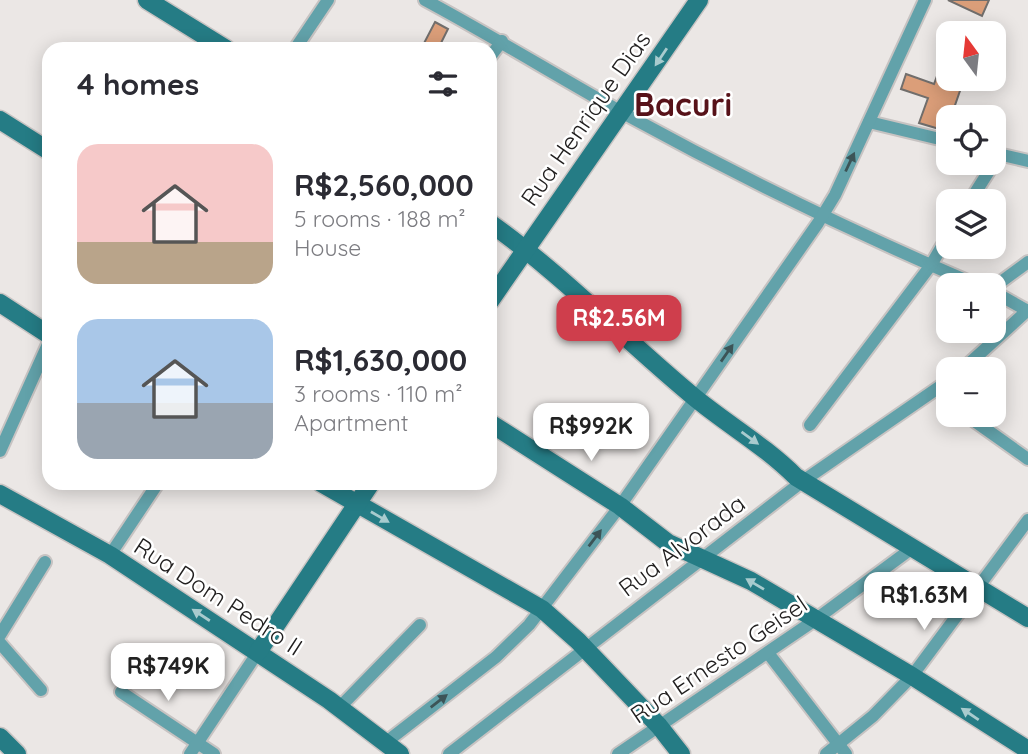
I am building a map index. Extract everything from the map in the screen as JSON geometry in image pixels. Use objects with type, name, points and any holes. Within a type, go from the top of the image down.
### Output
[{"type":"street","points":[[147,0],[215,42]]},
{"type":"street","points":[[300,42],[328,0]]},
{"type":"street","points":[[425,0],[502,41],[623,113],[824,214],[949,273]]},
{"type":"street","name":"Rua Henrique Dias","points":[[497,290],[525,247],[623,113],[699,0]]},
{"type":"street","points":[[393,749],[496,657],[542,609],[620,506],[824,214],[925,0]]},
{"type":"street","points":[[497,48],[502,41]]},
{"type":"street","points":[[0,120],[42,147]]},
{"type":"street","points":[[869,122],[936,138]]},
{"type":"street","points":[[1006,159],[1028,161]]},
{"type":"street","points":[[497,228],[525,247],[695,398],[772,454],[799,479],[976,589],[1028,618]]},
{"type":"street","points":[[810,425],[936,256]]},
{"type":"street","points":[[1006,281],[1028,262]]},
{"type":"street","points":[[976,357],[1026,309],[1006,297]]},
{"type":"street","points":[[0,303],[42,330]]},
{"type":"street","points":[[0,451],[42,358]]},
{"type":"street","name":"Rua Alvorada","points":[[449,754],[581,644],[694,556],[799,479],[936,390]]},
{"type":"street","points":[[497,427],[620,506],[668,543],[728,568],[912,676],[1028,750]]},
{"type":"street","points":[[983,427],[1028,459]]},
{"type":"street","points":[[110,555],[153,490]]},
{"type":"street","points":[[334,490],[542,609],[581,644],[659,726],[681,754]]},
{"type":"street","points":[[190,754],[366,490]]},
{"type":"street","name":"Rua Dom Pedro II","points":[[0,494],[110,555],[258,652],[393,749]]},
{"type":"street","points":[[826,754],[842,749],[912,676],[1028,520]]},
{"type":"street","name":"Rua Ernesto Geisel","points":[[618,754],[768,653],[911,549]]},
{"type":"street","points":[[0,635],[45,562]]},
{"type":"street","points":[[339,708],[420,625]]},
{"type":"street","points":[[0,643],[41,690]]},
{"type":"street","points":[[768,653],[842,749]]},
{"type":"street","points":[[121,692],[214,754]]},
{"type":"street","points":[[0,737],[17,754]]},
{"type":"building","points":[[948,0],[989,0],[982,16]]},
{"type":"building","points":[[435,22],[448,29],[442,42],[425,42]]},
{"type":"building","points":[[906,74],[934,84],[936,79],[936,91],[960,91],[955,105],[936,105],[936,128],[919,123],[928,98],[901,89]]},
{"type":"district","name":"Bacuri","points":[[683,105]]}]
